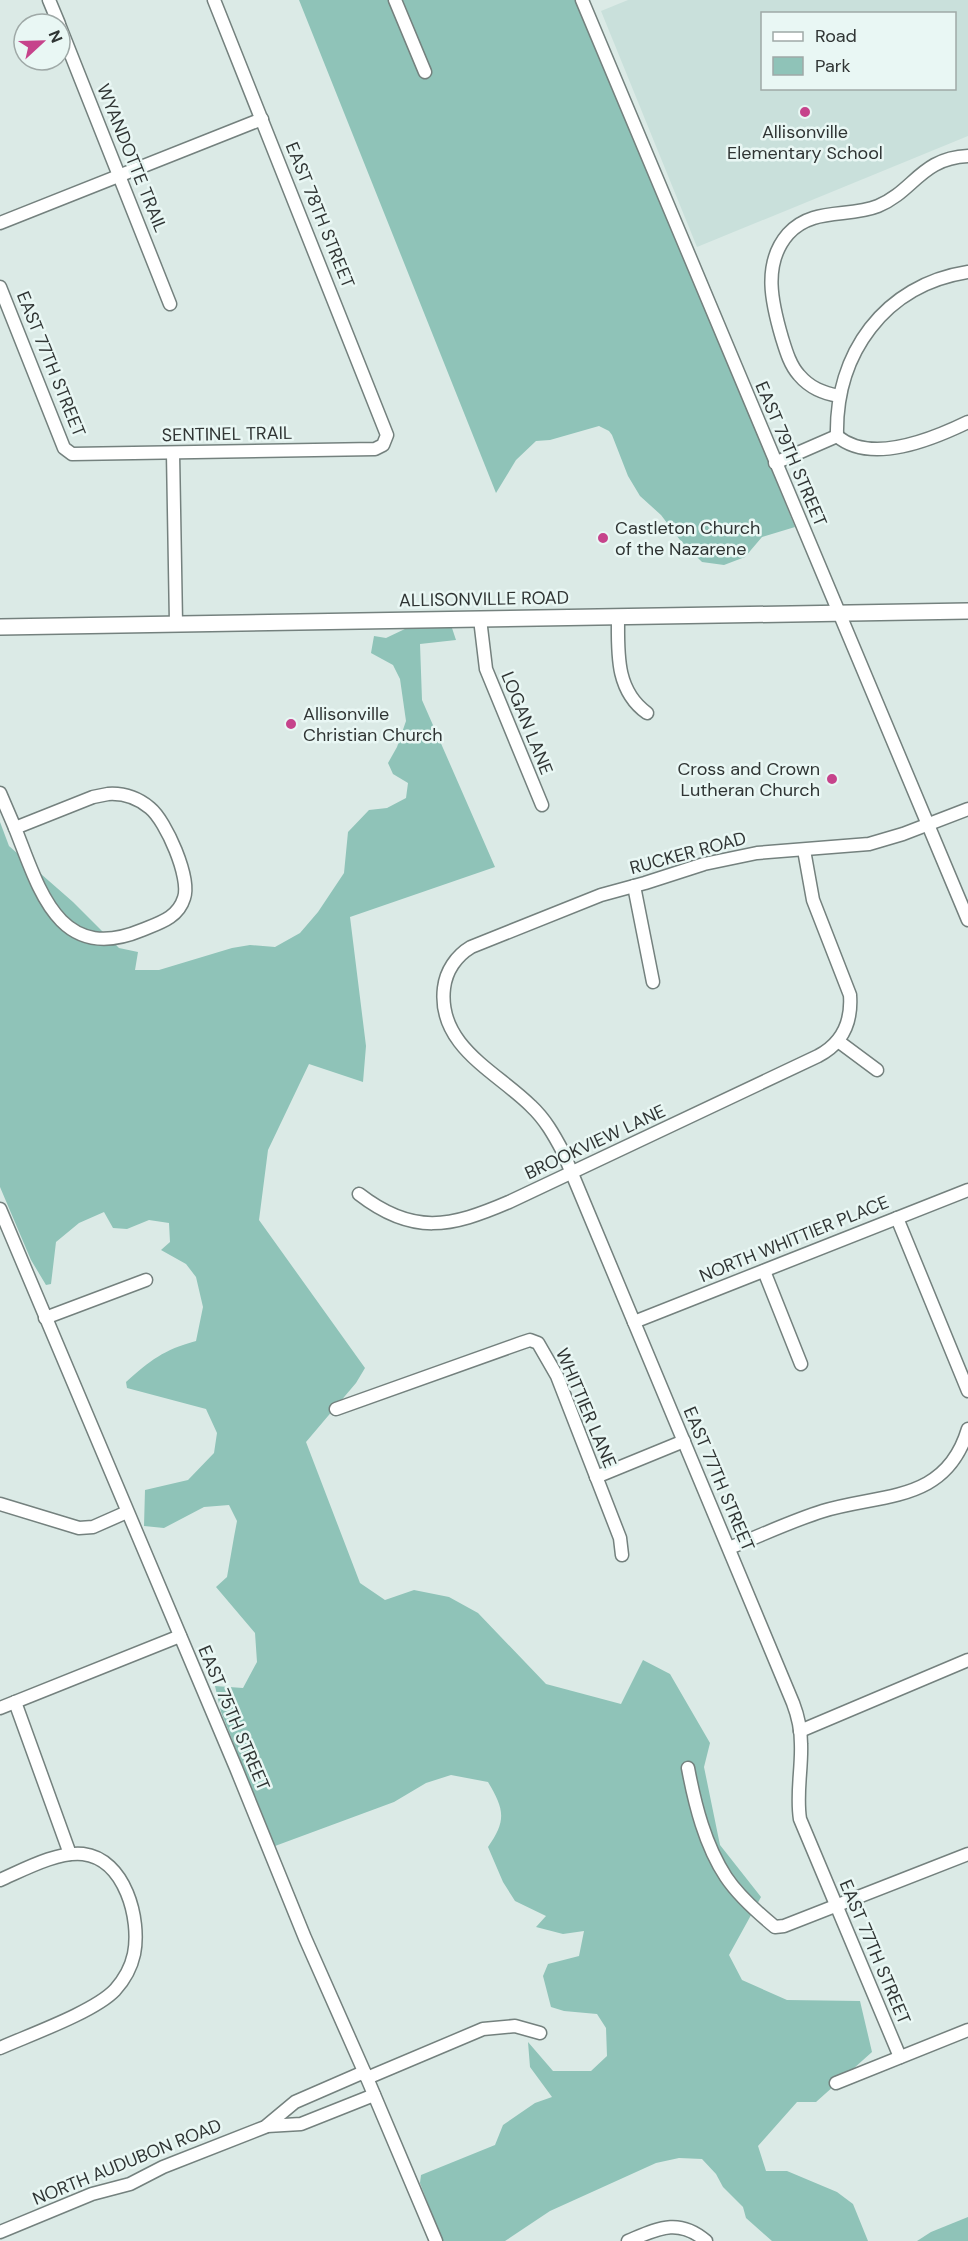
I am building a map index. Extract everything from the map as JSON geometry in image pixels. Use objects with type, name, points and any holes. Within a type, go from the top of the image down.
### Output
[{"type":"main road","name":"ALLISONVILLE ROAD","points":[[0,627],[968,611]]},
{"type":"street","name":"EAST 78TH STREET","points":[[214,0],[387,435],[384,444]]},
{"type":"street","points":[[395,0],[425,72]]},
{"type":"street","name":"EAST 79TH STREET","points":[[582,0],[968,920]]},
{"type":"street","name":"WYANDOTTE TRAIL","points":[[72,57],[170,304]]},
{"type":"street","points":[[0,223],[262,119]]},
{"type":"street","points":[[839,396],[812,387],[799,376],[788,356],[772,300],[772,273],[782,243],[794,228],[807,220],[822,215],[878,206],[895,196],[930,166],[952,158],[968,156]]},
{"type":"street","points":[[837,436],[839,396],[844,378],[858,345],[869,329],[900,299],[924,285],[946,276],[968,272]]},
{"type":"street","name":"EAST 77TH STREET","points":[[0,287],[64,448],[70,453]]},
{"type":"street","points":[[837,436],[861,448],[886,449],[937,436],[968,422]]},
{"type":"street","points":[[775,463],[837,436]]},
{"type":"street","name":"SENTINEL TRAIL","points":[[70,453],[79,455],[375,449],[384,444]]},
{"type":"street","points":[[173,453],[176,623]]},
{"type":"street","points":[[618,617],[618,658],[621,676],[634,701],[647,713]]},
{"type":"street","name":"LOGAN LANE","points":[[480,619],[486,669],[542,805]]},
{"type":"street","points":[[0,793],[47,905],[62,922],[77,931],[101,938],[125,936],[170,917],[183,902],[186,886],[184,874],[164,825],[150,808],[137,799],[119,794],[101,795],[15,828]]},
{"type":"street","name":"RUCKER ROAD","points":[[461,954],[478,943],[601,895],[723,859],[757,853],[869,844],[892,838],[968,809]]},
{"type":"street","points":[[804,850],[813,900],[850,995],[849,1019],[838,1041],[877,1070]]},
{"type":"street","points":[[634,886],[653,982]]},
{"type":"street","name":"EAST 77TH STREET","points":[[461,954],[453,963],[445,982],[443,1002],[450,1025],[473,1058],[523,1098],[539,1115],[556,1137],[572,1173],[794,1703],[800,1731],[798,1807],[800,1819],[900,2057]]},
{"type":"street","name":"BROOKVIEW LANE","points":[[359,1194],[402,1219],[445,1223],[475,1217],[818,1056],[838,1041]]},
{"type":"street","name":"NORTH WHITTIER PLACE","points":[[634,1322],[968,1190]]},
{"type":"street","name":"EAST 75TH STREET","points":[[0,1209],[308,1945],[436,2241]]},
{"type":"street","points":[[897,1218],[968,1391]]},
{"type":"street","points":[[764,1270],[801,1364]]},
{"type":"street","points":[[45,1318],[146,1280]]},
{"type":"street","name":"WHITTIER LANE","points":[[336,1409],[530,1340],[537,1343],[557,1376],[621,1542],[622,1555]]},
{"type":"street","points":[[729,1548],[824,1511],[918,1489],[934,1480],[946,1469],[966,1444],[968,1429]]},
{"type":"street","points":[[596,1477],[684,1441]]},
{"type":"street","points":[[0,1504],[79,1528],[93,1527],[127,1512]]},
{"type":"street","points":[[0,1708],[180,1636]]},
{"type":"street","points":[[800,1731],[968,1660]]},
{"type":"street","points":[[15,1702],[70,1854]]},
{"type":"street","points":[[688,1768],[700,1818],[726,1877],[775,1927],[784,1926],[968,1854]]},
{"type":"street","points":[[0,1880],[70,1854],[94,1857],[112,1869],[122,1884],[132,1910],[136,1937],[134,1956],[127,1974],[112,1993],[90,2008],[0,2048]]},
{"type":"street","name":"NORTH AUDUBON ROAD","points":[[267,2126],[295,2102],[483,2029],[515,2026],[540,2033]]},
{"type":"street","points":[[836,2083],[968,2030]]},
{"type":"street","name":"NORTH AUDUBON ROAD","points":[[0,2232],[92,2194],[130,2184],[163,2167],[267,2126],[301,2124],[374,2095]]},
{"type":"street","points":[[628,2241],[657,2229],[672,2227],[691,2231],[706,2241]]},
{"type":"shaded area","name":"Allisonville Elementary School","points":[[628,0],[968,0],[968,136],[697,247],[601,11]]},
{"type":"green space","points":[[299,0],[580,0],[795,527],[762,537],[745,557],[724,565],[702,562],[680,540],[661,515],[640,496],[628,476],[612,435],[599,426],[550,440],[536,441],[516,460],[496,493]]},
{"type":"green space","points":[[451,625],[456,640],[420,644],[422,700],[495,867],[350,917],[366,1046],[363,1082],[309,1064],[268,1150],[259,1220],[365,1368],[356,1383],[306,1442],[360,1583],[385,1600],[414,1590],[449,1597],[478,1613],[546,1684],[621,1704],[643,1660],[670,1674],[710,1743],[704,1767],[720,1845],[761,1897],[729,1955],[742,1980],[787,2000],[860,2001],[872,2052],[816,2102],[797,2102],[758,2146],[766,2171],[787,2171],[837,2192],[853,2204],[868,2241],[772,2241],[746,2218],[743,2207],[723,2187],[716,2174],[702,2159],[679,2158],[656,2163],[550,2211],[505,2241],[442,2241],[420,2183],[421,2175],[495,2145],[503,2125],[535,2103],[552,2097],[530,2067],[528,2042],[553,2071],[591,2071],[607,2056],[606,2028],[597,2014],[564,2011],[551,2007],[543,1976],[548,1964],[579,1956],[584,1931],[563,1934],[536,1927],[546,1916],[515,1901],[503,1882],[488,1847],[501,1822],[501,1814],[488,1782],[451,1775],[426,1783],[394,1802],[275,1846],[221,1712],[215,1686],[243,1688],[257,1662],[255,1633],[216,1587],[227,1577],[237,1521],[229,1505],[204,1507],[164,1528],[144,1526],[145,1490],[188,1480],[214,1453],[217,1433],[206,1409],[127,1388],[126,1382],[158,1357],[196,1341],[203,1307],[196,1277],[186,1264],[161,1250],[170,1242],[169,1223],[149,1220],[127,1229],[113,1228],[104,1212],[79,1223],[56,1242],[51,1284],[46,1285],[31,1260],[0,1187],[0,822],[9,846],[73,902],[119,948],[138,952],[135,970],[159,970],[232,948],[250,945],[275,947],[300,933],[318,912],[344,873],[348,832],[369,810],[387,808],[406,798],[408,783],[393,774],[388,763],[397,747],[406,721],[400,679],[393,665],[371,653],[374,636],[386,638],[407,628]]},
{"type":"green space","points":[[968,2217],[968,2241],[917,2241],[931,2232]]},
{"type":"place","name":"Allisonville Elementary School","points":[[805,112]]},
{"type":"place","name":"Castleton Church of the Nazarene","points":[[603,538]]},
{"type":"place","name":"Allisonville Christian Church","points":[[291,724]]},
{"type":"place","name":"Cross and Crown Lutheran Church","points":[[832,779]]}]
